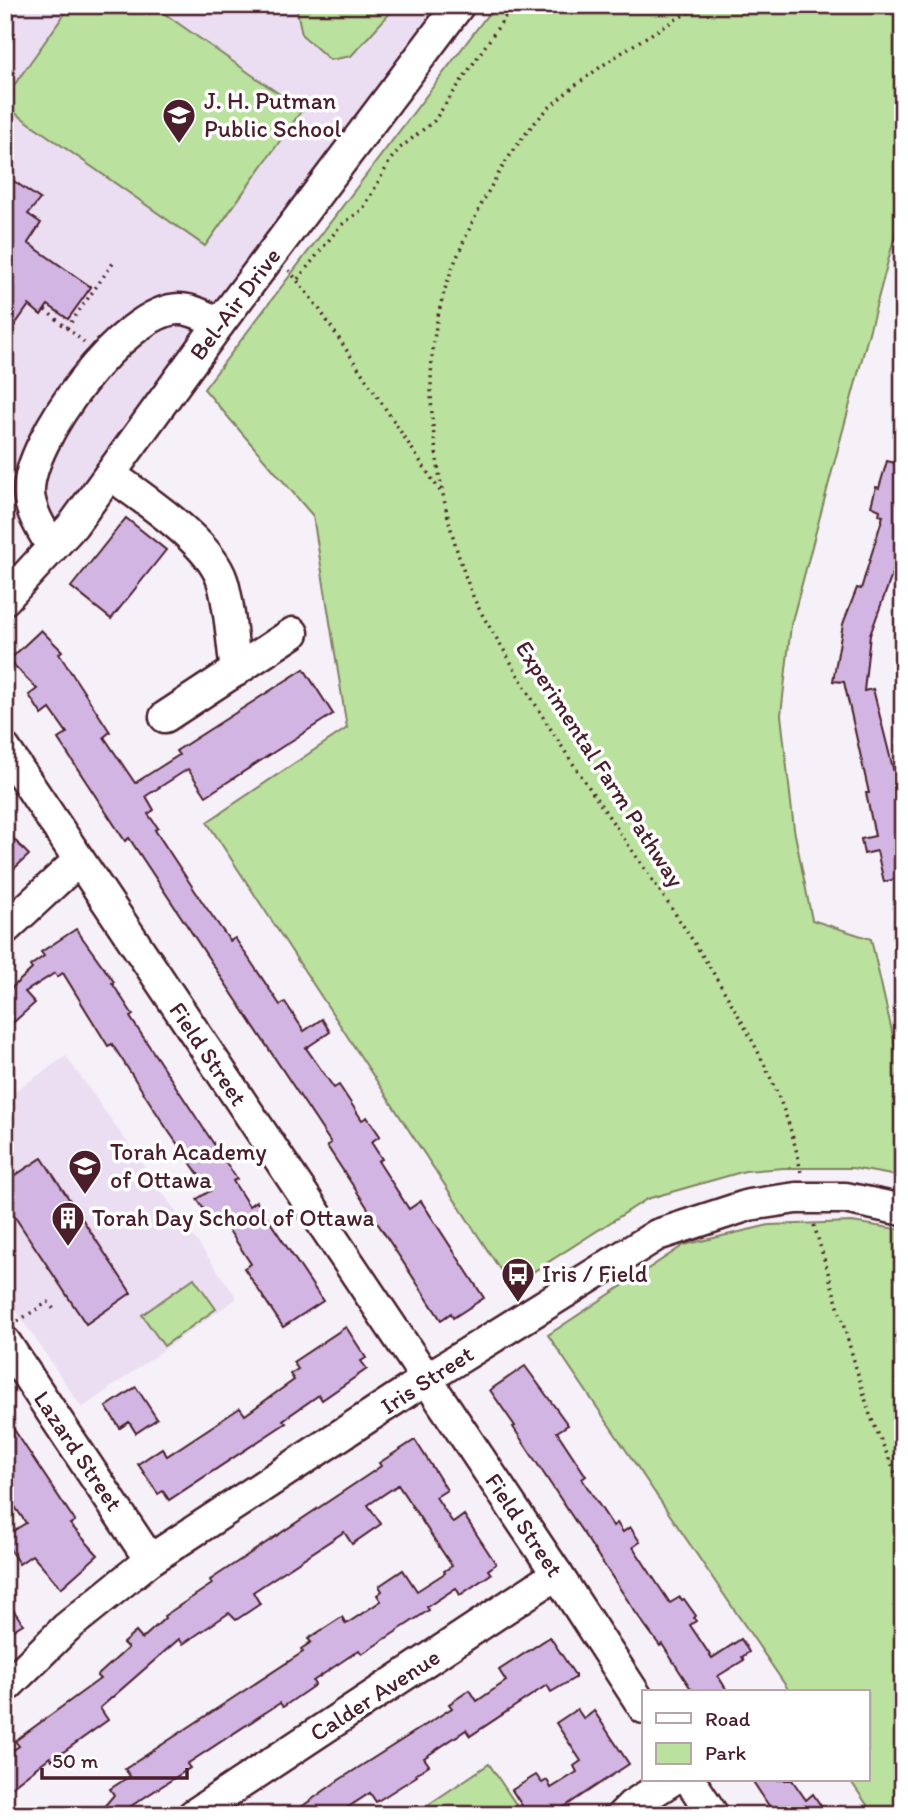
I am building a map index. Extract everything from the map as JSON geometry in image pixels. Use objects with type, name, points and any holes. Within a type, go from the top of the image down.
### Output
[{"type":"street","name":"Bel-Air Drive","points":[[5,599],[73,525],[219,324],[459,5]]},
{"type":"street","points":[[52,547],[33,512],[29,492],[32,471],[51,426],[74,392],[104,357],[136,328],[158,315],[180,309],[212,319],[219,324]]},
{"type":"street","points":[[110,474],[196,542],[213,560],[223,581],[236,671]]},
{"type":"street","points":[[165,717],[293,633]]},
{"type":"street","name":"Field Street","points":[[5,749],[642,1705]]},
{"type":"street","points":[[5,929],[79,860]]},
{"type":"street","name":"Iris Street","points":[[5,1688],[66,1628],[150,1560],[426,1379],[657,1235],[749,1205],[796,1198],[845,1198],[903,1210]]},
{"type":"street","name":"Lazard Street","points":[[8,1334],[150,1560]]},
{"type":"street","name":"Calder Avenue","points":[[193,1815],[557,1574]]},
{"type":"street","points":[[622,1815],[631,1805],[669,1782]]},
{"type":"street","points":[[691,1782],[713,1815]]},
{"type":"path","points":[[298,279],[340,226],[363,209],[399,149],[434,121],[516,5]]},
{"type":"path","name":"Experimental Farm Pathway","points":[[701,5],[663,26],[603,66],[550,106],[519,145],[486,194],[468,229],[446,285],[437,320],[430,360],[431,424],[442,492],[470,589],[537,709],[680,919],[731,1002],[768,1072],[787,1116],[801,1173]]},
{"type":"path","points":[[67,328],[113,263]]},
{"type":"path","points":[[285,266],[298,279],[434,485],[442,492]]},
{"type":"path","points":[[45,310],[104,357]]},
{"type":"path","points":[[814,1224],[870,1415],[903,1491]]},
{"type":"path","points":[[8,1334],[48,1302],[57,1312]]},
{"type":"shaded area","name":"J. H. Putman Public School","points":[[5,5],[444,5],[231,294],[35,545],[5,508]]},
{"type":"shaded area","name":"Torah Academy of Ottawa","points":[[66,1056],[237,1298],[82,1408],[5,1294],[5,1098]]},
{"type":"green space","points":[[71,5],[152,5],[302,110],[205,246],[5,106],[5,98]]},
{"type":"green space","points":[[296,5],[390,5],[391,12],[351,56],[330,60],[302,35]]},
{"type":"green space","points":[[495,5],[903,5],[903,205],[791,625],[781,715],[794,829],[812,920],[871,939],[903,1080],[903,1177],[852,1168],[745,1171],[647,1199],[511,1286],[207,822],[347,728],[313,516],[204,389]]},
{"type":"green space","points":[[852,1222],[903,1230],[903,1815],[874,1815],[851,1782],[870,1782],[870,1690],[789,1690],[548,1335],[684,1245],[769,1225]]},
{"type":"green space","points":[[194,1278],[216,1309],[164,1346],[142,1315]]},
{"type":"green space","points":[[489,1764],[523,1815],[413,1815]]},
{"type":"building","points":[[5,175],[40,199],[28,214],[41,223],[28,243],[91,287],[68,319],[48,305],[41,315],[29,305],[5,339]]},
{"type":"building","points":[[887,461],[903,465],[903,545],[870,635],[864,691],[873,689],[903,808],[903,877],[884,882],[877,851],[864,854],[861,839],[875,836],[866,793],[869,793],[844,682],[833,681],[843,624],[857,588],[861,589],[883,516],[879,515],[880,510],[871,506]]},
{"type":"building","points":[[126,518],[166,550],[111,619],[71,587]]},
{"type":"building","points":[[41,630],[62,651],[59,654],[110,732],[104,737],[135,783],[179,755],[176,751],[304,669],[333,714],[206,796],[188,769],[146,796],[154,810],[148,814],[158,828],[155,830],[203,903],[230,941],[235,938],[280,1005],[285,1002],[304,1031],[322,1019],[330,1032],[306,1048],[334,1088],[339,1085],[362,1120],[367,1117],[380,1136],[371,1142],[382,1159],[378,1161],[409,1209],[421,1201],[484,1298],[453,1318],[451,1313],[441,1320],[327,1146],[331,1143],[129,838],[125,841],[58,739],[67,733],[50,709],[42,715],[29,695],[37,689],[9,660]]},
{"type":"building","points":[[5,830],[29,855],[5,877]]},
{"type":"building","points":[[76,929],[114,982],[112,983],[133,1015],[130,1017],[237,1179],[233,1181],[249,1206],[256,1201],[323,1301],[283,1327],[244,1268],[251,1264],[219,1215],[211,1220],[197,1199],[210,1191],[112,1044],[108,1046],[63,973],[57,977],[55,973],[25,992],[35,1003],[14,1022],[5,1014],[5,994],[32,969],[30,966],[44,956],[41,952]]},
{"type":"building","name":"Torah Day School of Ottawa","points":[[42,1158],[131,1293],[86,1324],[5,1202],[5,1182]]},
{"type":"building","points":[[346,1327],[366,1358],[361,1361],[367,1369],[322,1400],[319,1395],[283,1420],[286,1423],[169,1500],[163,1491],[158,1494],[138,1464],[162,1448],[167,1456],[240,1408],[245,1415],[294,1380],[290,1374],[298,1369],[293,1362]]},
{"type":"building","points":[[525,1366],[568,1425],[557,1432],[586,1476],[582,1479],[613,1526],[617,1523],[623,1532],[630,1527],[640,1542],[633,1547],[670,1603],[680,1597],[684,1599],[696,1616],[696,1621],[690,1625],[712,1658],[741,1639],[749,1652],[742,1657],[744,1660],[718,1676],[727,1690],[692,1690],[662,1644],[660,1646],[636,1613],[490,1390]]},
{"type":"building","points":[[136,1387],[157,1419],[136,1433],[129,1422],[120,1428],[106,1407]]},
{"type":"building","points":[[5,1416],[75,1521],[70,1524],[98,1555],[61,1588],[32,1555],[19,1564],[5,1542],[5,1536],[26,1523],[5,1492],[12,1488],[5,1478]]},
{"type":"building","points":[[415,1440],[447,1490],[436,1497],[453,1523],[464,1515],[496,1564],[488,1570],[491,1574],[460,1595],[456,1588],[427,1607],[429,1610],[362,1654],[359,1650],[313,1681],[315,1685],[283,1707],[280,1703],[187,1764],[190,1768],[117,1815],[97,1815],[114,1795],[110,1789],[130,1776],[125,1769],[303,1652],[301,1649],[311,1642],[308,1639],[342,1617],[346,1624],[381,1601],[377,1595],[382,1591],[379,1586],[403,1570],[417,1591],[452,1566],[398,1485],[368,1505],[381,1524],[352,1544],[344,1532],[253,1592],[260,1604],[236,1620],[229,1613],[183,1644],[179,1639],[100,1708],[108,1720],[52,1760],[50,1757],[5,1792],[5,1756],[19,1746],[15,1741],[100,1679],[97,1676],[128,1648],[123,1643],[136,1632],[142,1639],[165,1618],[164,1616],[212,1584],[210,1580],[368,1475],[381,1466],[379,1463]]},
{"type":"building","points":[[5,1598],[23,1624],[5,1635]]},
{"type":"building","points":[[550,1637],[575,1678],[551,1692],[547,1685],[470,1736],[466,1730],[424,1758],[429,1765],[416,1774],[417,1776],[376,1802],[370,1793],[336,1815],[290,1815],[339,1780],[452,1708],[449,1704],[470,1690],[477,1701],[506,1681],[499,1670]]},
{"type":"building","points":[[577,1709],[584,1719],[594,1711],[629,1764],[552,1815],[528,1815],[512,1790],[536,1775],[542,1783],[547,1780],[551,1788],[577,1772],[574,1766],[581,1761],[556,1723]]},
{"type":"building","points":[[753,1782],[793,1782],[806,1800],[813,1794],[827,1815],[775,1815]]},
{"type":"place","name":"J. H. Putman Public School","points":[[179,145]]},
{"type":"place","name":"Torah Academy of Ottawa","points":[[85,1196]]},
{"type":"place","name":"Torah Day School of Ottawa","points":[[68,1248]]},
{"type":"place","name":"Iris / Field","points":[[518,1304]]}]
